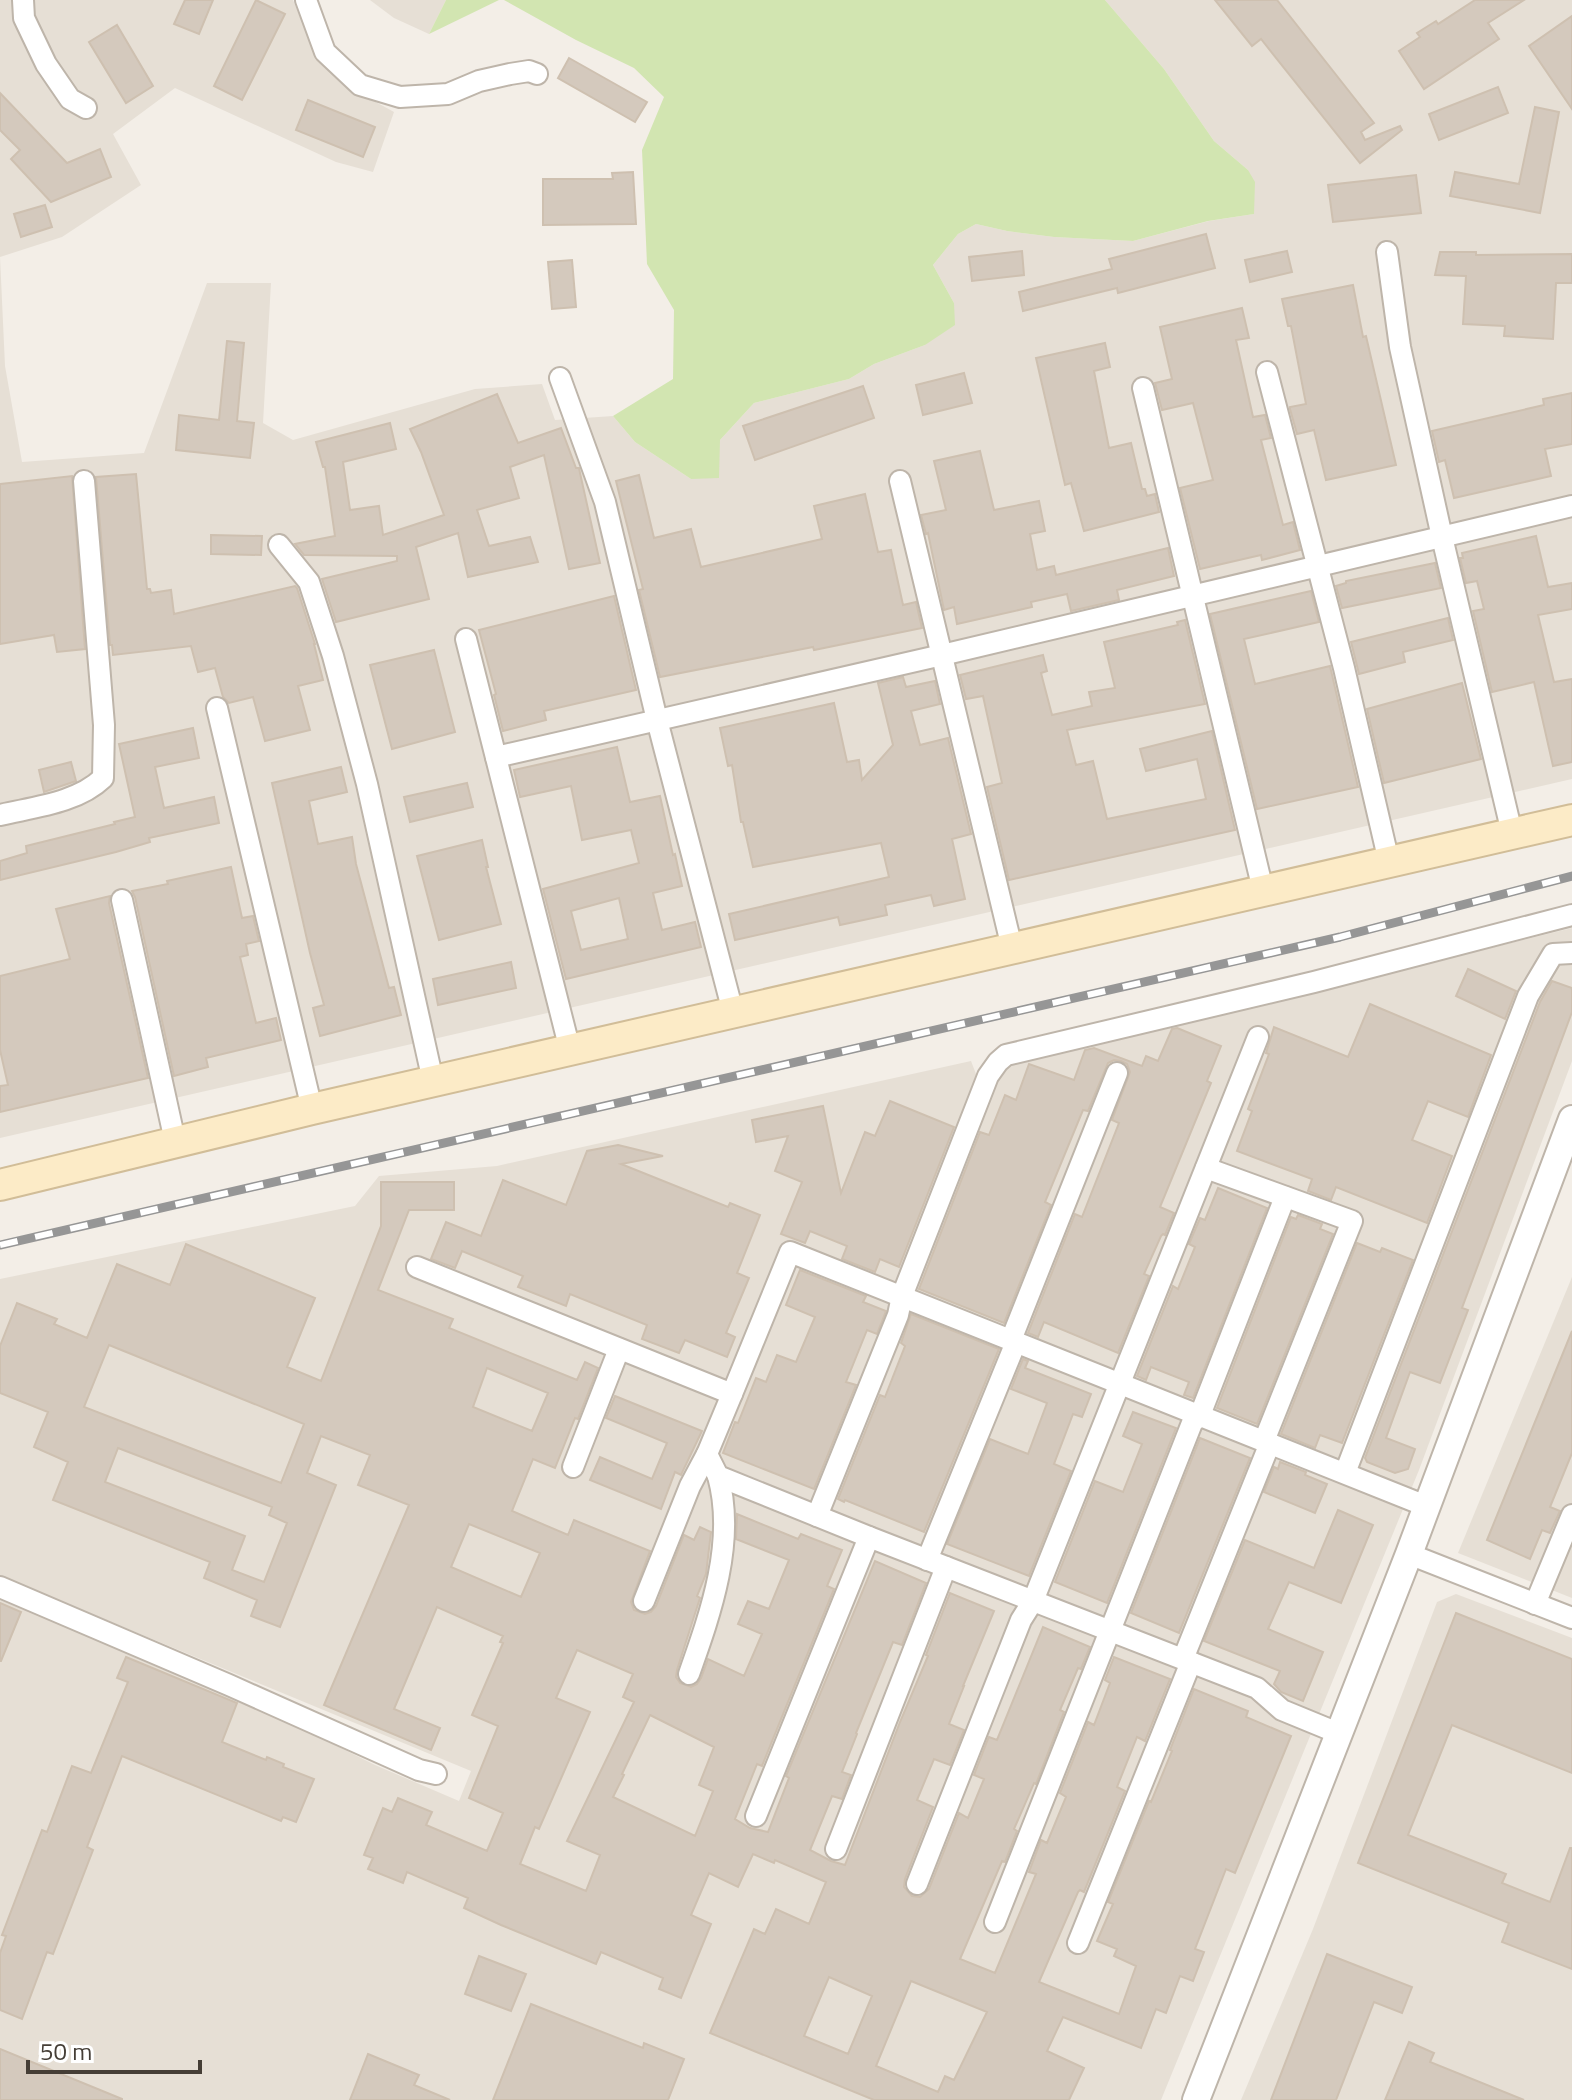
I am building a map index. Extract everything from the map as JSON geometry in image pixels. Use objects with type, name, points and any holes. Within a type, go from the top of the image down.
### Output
[{"type":"main road","points":[[0,1185],[312,1109],[1572,820]]},
{"type":"street","points":[[23,0],[24,18],[46,64],[70,99],[86,108]]},
{"type":"street","points":[[306,0],[325,52],[360,85],[400,97],[448,94],[479,81],[510,74],[529,71],[537,74]]},
{"type":"street","points":[[1387,252],[1400,347],[1512,833]]},
{"type":"street","points":[[1267,372],[1344,668],[1389,862]]},
{"type":"street","points":[[560,378],[605,502],[657,720],[733,1012]]},
{"type":"street","points":[[1143,388],[1263,890]]},
{"type":"street","points":[[0,815],[63,800],[93,788],[103,778],[104,725],[84,481]]},
{"type":"street","points":[[900,481],[1012,948]]},
{"type":"street","points":[[496,757],[1572,506]]},
{"type":"street","points":[[279,545],[309,582],[333,656],[367,784],[433,1081]]},
{"type":"street","points":[[466,639],[570,1050]]},
{"type":"street","points":[[217,708],[312,1109]]},
{"type":"street","points":[[122,900],[175,1141]]},
{"type":"street","points":[[817,1516],[898,1315],[902,1296],[988,1076],[1006,1055],[1314,982],[1572,915]]},
{"type":"street","points":[[1345,1473],[1528,996],[1553,954],[1572,953]]},
{"type":"street","points":[[917,1884],[1258,1037]]},
{"type":"street","points":[[836,1849],[1014,1341],[1117,1073]]},
{"type":"street","points":[[1196,2100],[1409,1554],[1572,1119]]},
{"type":"street","points":[[1078,1943],[1352,1221],[1206,1168]]},
{"type":"street","points":[[995,1922],[1192,1423],[1200,1415],[1285,1197]]},
{"type":"street","points":[[644,1601],[790,1252],[1426,1506]]},
{"type":"street","points":[[417,1267],[732,1394]]},
{"type":"street","points":[[573,1467],[619,1349]]},
{"type":"street","points":[[689,1674],[704,1633],[723,1548],[724,1498],[707,1454]]},
{"type":"street","points":[[718,1476],[1257,1688],[1282,1710],[1338,1733]]},
{"type":"street","points":[[1535,1604],[1572,1515]]},
{"type":"street","points":[[756,1816],[869,1537]]},
{"type":"street","points":[[1409,1554],[1572,1618]]},
{"type":"street","points":[[0,1587],[419,1770],[436,1774]]},
{"type":"shaded area","points":[[0,0],[293,0],[315,54],[341,83],[394,112],[373,172],[336,162],[175,88],[113,134],[141,185],[62,237],[0,257]]},
{"type":"shaded area","points":[[370,0],[446,0],[429,34],[394,18]]},
{"type":"shaded area","points":[[1105,0],[1572,0],[1572,779],[0,1138],[0,257],[5,366],[22,462],[144,453],[207,283],[271,283],[263,423],[293,440],[475,389],[542,384],[555,420],[613,416],[635,442],[691,479],[720,440],[754,403],[849,379],[874,364],[925,345],[954,303],[933,265],[958,234],[976,224],[1054,237],[1133,241],[1209,221],[1254,214],[1248,170],[1214,141],[1164,69]]},
{"type":"shaded area","points":[[1572,928],[1572,1061],[1419,1470],[1161,2100],[0,2100],[0,1597],[229,1692],[375,1765],[459,1801],[471,1771],[0,1576],[0,1279],[355,1206],[379,1176],[497,1166],[971,1061],[976,1074]]},
{"type":"shaded area","points":[[1572,1277],[1572,1598],[1458,1553]]},
{"type":"shaded area","points":[[1456,1594],[1572,1638],[1572,2100],[1241,2100],[1313,1929],[1437,1602]]},
{"type":"green space","points":[[446,0],[499,0],[429,34]]},
{"type":"green space","points":[[504,0],[1105,0],[1164,69],[1214,141],[1248,170],[1255,182],[1254,214],[1208,221],[1133,241],[1054,237],[976,224],[958,234],[933,265],[954,303],[955,325],[925,345],[874,364],[849,379],[754,403],[720,440],[719,478],[691,479],[635,442],[613,416],[673,379],[674,310],[647,264],[642,150],[664,97],[634,68]]},
{"type":"building","points":[[185,0],[213,0],[199,34],[174,24]]},
{"type":"building","points":[[256,0],[285,14],[242,100],[214,86]]},
{"type":"building","points":[[1215,0],[1277,0],[1374,123],[1361,132],[1365,140],[1400,126],[1402,130],[1360,163],[1261,39],[1252,46]]},
{"type":"building","points":[[1475,0],[1524,0],[1488,23],[1499,39],[1424,89],[1399,51],[1420,37],[1417,33],[1436,21],[1438,24]]},
{"type":"building","points":[[1572,16],[1572,109],[1529,46]]},
{"type":"building","points":[[117,25],[153,86],[126,103],[89,42]]},
{"type":"building","points":[[569,58],[647,102],[635,122],[558,78]]},
{"type":"building","points":[[1498,87],[1508,113],[1439,140],[1429,114]]},
{"type":"building","points":[[0,93],[67,163],[100,149],[111,177],[51,202],[11,159],[20,150],[0,130]]},
{"type":"building","points":[[308,100],[375,127],[363,157],[296,130]]},
{"type":"building","points":[[1535,107],[1559,112],[1540,213],[1450,196],[1455,172],[1519,184]]},
{"type":"building","points":[[633,172],[636,224],[543,225],[543,179],[613,179],[612,173]]},
{"type":"building","points":[[1416,175],[1421,213],[1333,222],[1328,185]]},
{"type":"building","points":[[45,205],[52,227],[21,237],[14,214]]},
{"type":"building","points":[[1206,234],[1215,268],[1118,293],[1117,288],[1023,311],[1019,292],[1112,269],[1109,259]]},
{"type":"building","points":[[1022,251],[1024,275],[972,281],[969,257]]},
{"type":"building","points":[[1287,251],[1292,272],[1250,282],[1245,260]]},
{"type":"building","points":[[1440,252],[1476,252],[1476,255],[1572,254],[1572,283],[1556,283],[1553,339],[1504,336],[1505,326],[1463,324],[1466,276],[1435,275]]},
{"type":"building","points":[[572,260],[576,307],[552,309],[548,262]]},
{"type":"building","points":[[1353,285],[1396,465],[1326,480],[1314,430],[1297,434],[1290,409],[1306,404],[1291,326],[1288,326],[1282,299]]},
{"type":"building","points":[[1242,308],[1249,338],[1236,340],[1253,417],[1265,415],[1271,438],[1261,440],[1283,525],[1293,522],[1300,550],[1262,560],[1261,555],[1200,569],[1180,488],[1213,480],[1193,403],[1162,410],[1155,383],[1172,379],[1160,327]]},
{"type":"building","points":[[227,341],[244,343],[237,421],[254,423],[250,458],[176,450],[179,415],[219,420]]},
{"type":"building","points":[[1105,343],[1110,367],[1094,371],[1109,448],[1131,443],[1142,489],[1145,489],[1147,496],[1155,494],[1159,512],[1084,531],[1071,483],[1065,485],[1036,358]]},
{"type":"building","points":[[964,373],[972,403],[923,415],[916,385]]},
{"type":"building","points":[[863,386],[874,418],[755,460],[743,426]]},
{"type":"building","points":[[1572,393],[1572,444],[1545,449],[1551,476],[1454,498],[1445,460],[1439,462],[1432,431],[1544,405],[1543,399]]},
{"type":"building","points":[[497,394],[518,443],[561,428],[576,468],[579,468],[600,563],[569,569],[544,455],[510,467],[519,498],[477,510],[489,546],[530,537],[538,562],[468,577],[458,533],[416,547],[429,599],[336,622],[322,579],[397,561],[397,556],[304,555],[295,544],[335,536],[325,467],[316,442],[390,423],[396,449],[343,462],[350,510],[379,506],[383,535],[444,515],[410,429]]},
{"type":"building","points":[[980,451],[994,510],[1039,501],[1045,531],[1030,534],[1037,570],[1054,566],[1056,575],[1168,548],[1174,576],[1117,590],[1119,600],[1071,611],[1067,594],[1031,602],[1032,607],[957,624],[954,607],[944,610],[928,533],[921,515],[946,510],[934,461]]},
{"type":"building","points":[[136,474],[147,589],[151,593],[171,590],[174,614],[297,588],[323,680],[298,686],[310,730],[265,741],[253,697],[229,703],[223,697],[215,668],[198,672],[191,646],[113,655],[96,477]]},
{"type":"building","points":[[639,475],[654,538],[691,529],[701,567],[822,539],[814,506],[865,494],[878,552],[891,550],[903,605],[916,602],[922,628],[660,677],[639,590],[643,589],[616,481]]},
{"type":"building","points":[[72,476],[85,649],[57,652],[54,635],[0,644],[0,484]]},
{"type":"building","points":[[211,535],[262,536],[261,555],[211,554]]},
{"type":"building","points":[[1536,536],[1548,587],[1572,583],[1572,609],[1538,615],[1554,682],[1572,679],[1572,762],[1553,766],[1534,682],[1492,692],[1473,611],[1484,609],[1477,581],[1466,583],[1460,558],[1463,558],[1462,553]]},
{"type":"building","points":[[1435,563],[1441,588],[1342,608],[1336,586],[1346,581]]},
{"type":"building","points":[[1311,591],[1319,622],[1244,639],[1255,684],[1330,666],[1358,787],[1257,809],[1210,614]]},
{"type":"building","points":[[614,596],[636,690],[544,711],[546,720],[503,731],[479,630]]},
{"type":"building","points":[[1448,618],[1453,640],[1403,652],[1405,662],[1359,674],[1351,642]]},
{"type":"building","points":[[1185,620],[1205,704],[1067,730],[1076,765],[1093,761],[1107,819],[1206,799],[1197,759],[1146,771],[1140,749],[1212,731],[1235,830],[1009,880],[987,787],[1002,783],[983,696],[966,699],[960,675],[1043,655],[1047,671],[1041,673],[1052,715],[1092,706],[1089,692],[1115,688],[1104,642],[1178,625],[1177,622]]},
{"type":"building","points":[[434,650],[455,732],[392,749],[370,665]]},
{"type":"building","points":[[903,677],[906,687],[935,681],[940,704],[911,711],[920,745],[948,738],[971,834],[952,839],[965,899],[934,906],[931,895],[885,905],[887,915],[840,925],[838,917],[735,940],[729,914],[889,877],[881,843],[753,867],[741,822],[732,765],[728,766],[720,728],[834,703],[847,762],[859,760],[862,780],[893,745],[878,683]]},
{"type":"building","points":[[1462,683],[1481,759],[1384,783],[1367,709]]},
{"type":"building","points":[[193,728],[199,758],[155,767],[164,808],[214,797],[219,823],[149,838],[150,842],[116,852],[0,880],[0,861],[27,853],[26,846],[135,817],[119,744]]},
{"type":"building","points":[[617,747],[630,802],[660,796],[675,854],[682,886],[653,893],[662,930],[695,922],[701,947],[566,979],[543,889],[639,863],[631,830],[582,840],[571,786],[520,797],[514,770]],"holes":[[[619,898],[628,939],[581,950],[571,911]]]},
{"type":"building","points":[[71,762],[76,781],[44,792],[39,770]]},
{"type":"building","points":[[341,767],[347,792],[309,801],[318,844],[352,837],[356,864],[389,988],[394,987],[401,1015],[320,1036],[313,1008],[324,1005],[272,783]]},
{"type":"building","points":[[467,783],[473,807],[410,822],[404,797]]},
{"type":"building","points":[[482,840],[501,924],[439,940],[417,856]]},
{"type":"building","points":[[231,867],[242,918],[253,916],[259,941],[246,944],[248,955],[240,957],[256,1023],[276,1018],[281,1040],[206,1058],[208,1067],[174,1076],[132,891]]},
{"type":"building","points":[[110,896],[109,903],[148,1078],[0,1112],[0,1086],[8,1085],[0,1050],[0,976],[70,959],[56,909]]},
{"type":"building","points":[[511,962],[516,988],[438,1005],[433,979]]},
{"type":"building","points":[[1468,969],[1516,991],[1505,1019],[1456,996]]},
{"type":"building","points":[[1552,981],[1572,988],[1572,1012],[1462,1308],[1468,1310],[1440,1383],[1410,1372],[1386,1438],[1415,1449],[1408,1469],[1395,1473],[1367,1462],[1365,1458],[1540,1002]]},
{"type":"building","points":[[1370,1004],[1491,1055],[1468,1117],[1428,1101],[1412,1140],[1452,1156],[1427,1223],[1336,1187],[1331,1200],[1308,1191],[1312,1179],[1237,1151],[1252,1111],[1248,1109],[1269,1054],[1266,1053],[1274,1027],[1348,1057]]},
{"type":"building","points":[[1177,1028],[1221,1046],[1207,1081],[1211,1083],[1160,1207],[1174,1213],[1144,1274],[1149,1276],[1118,1353],[1044,1322],[1038,1337],[1028,1333],[1075,1214],[1082,1217],[1119,1123],[1112,1120],[1130,1072],[1127,1064],[1121,1061],[1108,1063],[1088,1111],[1083,1110],[1045,1202],[1051,1205],[1004,1323],[919,1289],[980,1132],[989,1135],[1005,1095],[1016,1100],[1029,1064],[1074,1080],[1085,1050],[1094,1048],[1142,1066],[1146,1056],[1158,1061],[1172,1029]]},
{"type":"building","points":[[890,1101],[954,1127],[899,1267],[880,1259],[875,1272],[842,1259],[847,1246],[810,1231],[805,1243],[781,1234],[802,1182],[775,1171],[788,1136],[756,1142],[752,1120],[823,1106],[841,1193],[865,1132],[875,1136]]},
{"type":"building","points":[[618,1145],[663,1156],[621,1164],[728,1207],[730,1203],[760,1215],[737,1273],[749,1278],[726,1333],[735,1337],[727,1357],[685,1340],[679,1353],[642,1339],[647,1325],[570,1294],[566,1306],[518,1287],[523,1276],[462,1251],[455,1268],[431,1259],[446,1222],[481,1236],[503,1180],[566,1205],[587,1151]]},
{"type":"building","points":[[381,1182],[454,1182],[454,1210],[409,1210],[378,1290],[453,1319],[449,1328],[577,1380],[585,1362],[598,1368],[555,1468],[533,1459],[512,1511],[568,1535],[574,1520],[650,1551],[631,1602],[634,1610],[645,1614],[656,1606],[684,1535],[694,1540],[700,1527],[711,1532],[706,1574],[677,1670],[676,1677],[680,1683],[691,1687],[697,1684],[708,1659],[744,1676],[762,1634],[738,1624],[748,1601],[769,1609],[789,1560],[736,1539],[737,1514],[798,1539],[801,1534],[842,1550],[827,1586],[834,1589],[762,1766],[757,1764],[735,1819],[750,1828],[768,1832],[789,1778],[786,1776],[875,1561],[926,1583],[902,1645],[893,1642],[856,1733],[842,1772],[851,1775],[842,1799],[832,1796],[810,1850],[831,1861],[845,1865],[950,1593],[994,1611],[949,1724],[964,1730],[950,1765],[934,1759],[917,1800],[933,1807],[905,1879],[904,1887],[912,1896],[920,1897],[929,1889],[959,1813],[968,1818],[984,1779],[974,1775],[988,1739],[997,1740],[1043,1627],[1090,1647],[1060,1710],[1064,1712],[1036,1784],[1014,1829],[1017,1831],[1005,1862],[1002,1861],[960,1959],[995,1973],[1036,1874],[1029,1872],[1041,1840],[1047,1843],[1066,1797],[1060,1793],[1088,1722],[1094,1725],[1110,1683],[1105,1680],[1114,1657],[1170,1679],[1145,1741],[1137,1737],[1117,1787],[1125,1791],[1084,1892],[1078,1892],[1039,1982],[1119,2014],[1136,1966],[1114,1956],[1117,1949],[1097,1941],[1113,1904],[1108,1902],[1172,1751],[1194,1689],[1248,1711],[1246,1717],[1291,1736],[1235,1873],[1226,1869],[1195,1949],[1204,1952],[1193,1981],[1180,1976],[1166,2013],[1156,2009],[1141,2048],[1063,2017],[1047,2051],[1084,2068],[1069,2100],[874,2100],[710,2033],[754,1929],[765,1934],[776,1909],[809,1924],[826,1882],[753,1854],[738,1887],[709,1873],[691,1915],[711,1924],[681,1998],[659,1989],[663,1978],[601,1952],[596,1964],[501,1925],[464,1908],[468,1898],[407,1872],[403,1883],[368,1869],[373,1858],[364,1855],[383,1808],[392,1812],[398,1798],[432,1812],[426,1825],[487,1851],[503,1813],[469,1798],[498,1726],[472,1715],[503,1643],[500,1642],[503,1636],[437,1607],[394,1709],[440,1728],[431,1750],[324,1705],[409,1505],[358,1485],[370,1455],[321,1436],[307,1473],[336,1485],[280,1627],[251,1616],[257,1600],[204,1578],[210,1562],[53,1500],[68,1462],[34,1447],[48,1412],[0,1393],[0,1346],[17,1303],[57,1319],[54,1324],[87,1338],[117,1264],[170,1285],[186,1244],[315,1298],[287,1367],[321,1381],[381,1226]],"holes":[[[109,1345],[304,1424],[281,1483],[84,1407]],[[487,1368],[548,1393],[532,1431],[473,1407]],[[118,1448],[272,1507],[269,1515],[287,1523],[264,1582],[232,1570],[245,1536],[105,1482]],[[469,1524],[540,1553],[521,1597],[451,1567]],[[577,1650],[633,1674],[623,1697],[634,1702],[567,1841],[600,1855],[586,1891],[520,1864],[535,1827],[539,1829],[590,1712],[556,1698]],[[650,1715],[714,1747],[699,1785],[713,1791],[695,1836],[613,1797]],[[829,1977],[872,1996],[848,2054],[804,2036]],[[911,1981],[987,2012],[954,2080],[945,2076],[938,2092],[876,2066]]]},
{"type":"building","points":[[1218,1188],[1267,1208],[1193,1398],[1184,1395],[1189,1382],[1151,1367],[1146,1380],[1137,1376],[1173,1286],[1178,1289],[1195,1247],[1189,1244],[1200,1218],[1205,1220]]},
{"type":"building","points":[[1298,1215],[1322,1224],[1320,1229],[1333,1234],[1257,1424],[1217,1408],[1291,1217],[1296,1219]]},
{"type":"building","points":[[1357,1243],[1380,1252],[1382,1248],[1413,1260],[1342,1443],[1320,1435],[1315,1448],[1281,1434]]},
{"type":"building","points":[[800,1270],[866,1296],[863,1302],[886,1311],[877,1334],[867,1330],[846,1382],[856,1385],[814,1489],[723,1453],[756,1378],[766,1382],[777,1355],[796,1362],[815,1317],[786,1305]]},
{"type":"building","points":[[911,1314],[999,1349],[924,1532],[838,1499],[880,1395],[885,1397],[905,1346],[901,1343]]},
{"type":"building","points":[[1572,1331],[1572,1453],[1550,1507],[1560,1511],[1550,1533],[1542,1530],[1530,1559],[1487,1540]]},
{"type":"building","points":[[1023,1359],[1028,1361],[1025,1368],[1091,1394],[1082,1417],[1073,1414],[1054,1464],[1071,1471],[1029,1576],[947,1544],[990,1439],[1028,1454],[1047,1403],[1011,1389]]},
{"type":"building","points":[[615,1396],[702,1431],[681,1475],[675,1472],[661,1509],[590,1480],[600,1457],[652,1479],[667,1443],[606,1418]]},
{"type":"building","points":[[1133,1412],[1176,1428],[1107,1603],[1055,1582],[1095,1481],[1123,1492],[1142,1444],[1123,1436]]},
{"type":"building","points":[[1200,1438],[1250,1458],[1179,1633],[1131,1613]]},
{"type":"building","points":[[1280,1462],[1327,1484],[1315,1513],[1264,1492],[1274,1467],[1278,1469]]},
{"type":"building","points":[[1338,1510],[1373,1525],[1341,1603],[1289,1582],[1268,1629],[1323,1652],[1303,1701],[1281,1692],[1274,1684],[1280,1671],[1204,1641],[1245,1540],[1314,1568]]},
{"type":"building","points":[[0,1603],[21,1612],[1,1661],[0,1661]]},
{"type":"building","points":[[1456,1613],[1572,1659],[1572,1773],[1452,1725],[1408,1835],[1506,1874],[1502,1883],[1550,1902],[1572,1848],[1572,1969],[1502,1942],[1509,1923],[1358,1863]]},
{"type":"building","points":[[126,1657],[237,1703],[222,1742],[266,1760],[267,1757],[314,1779],[296,1822],[283,1817],[281,1821],[122,1756],[87,1847],[93,1850],[53,1954],[47,1952],[22,2019],[0,2010],[0,1953],[6,1936],[2,1935],[42,1830],[47,1832],[72,1766],[91,1773],[128,1682],[117,1678]]},
{"type":"building","points":[[1327,1954],[1412,1987],[1402,2013],[1374,2002],[1336,2100],[1271,2100]]},
{"type":"building","points":[[479,1956],[526,1974],[511,2011],[465,1994]]},
{"type":"building","points":[[531,2004],[643,2048],[644,2043],[684,2059],[668,2100],[493,2100]]},
{"type":"building","points":[[1409,2042],[1434,2053],[1430,2062],[1524,2100],[1385,2100]]},
{"type":"building","points":[[0,2049],[122,2099],[122,2100],[0,2100]]},
{"type":"building","points":[[368,2054],[419,2075],[414,2085],[450,2100],[350,2100]]},
{"type":"railway","points":[[0,1245],[1340,937],[1572,876]]}]
